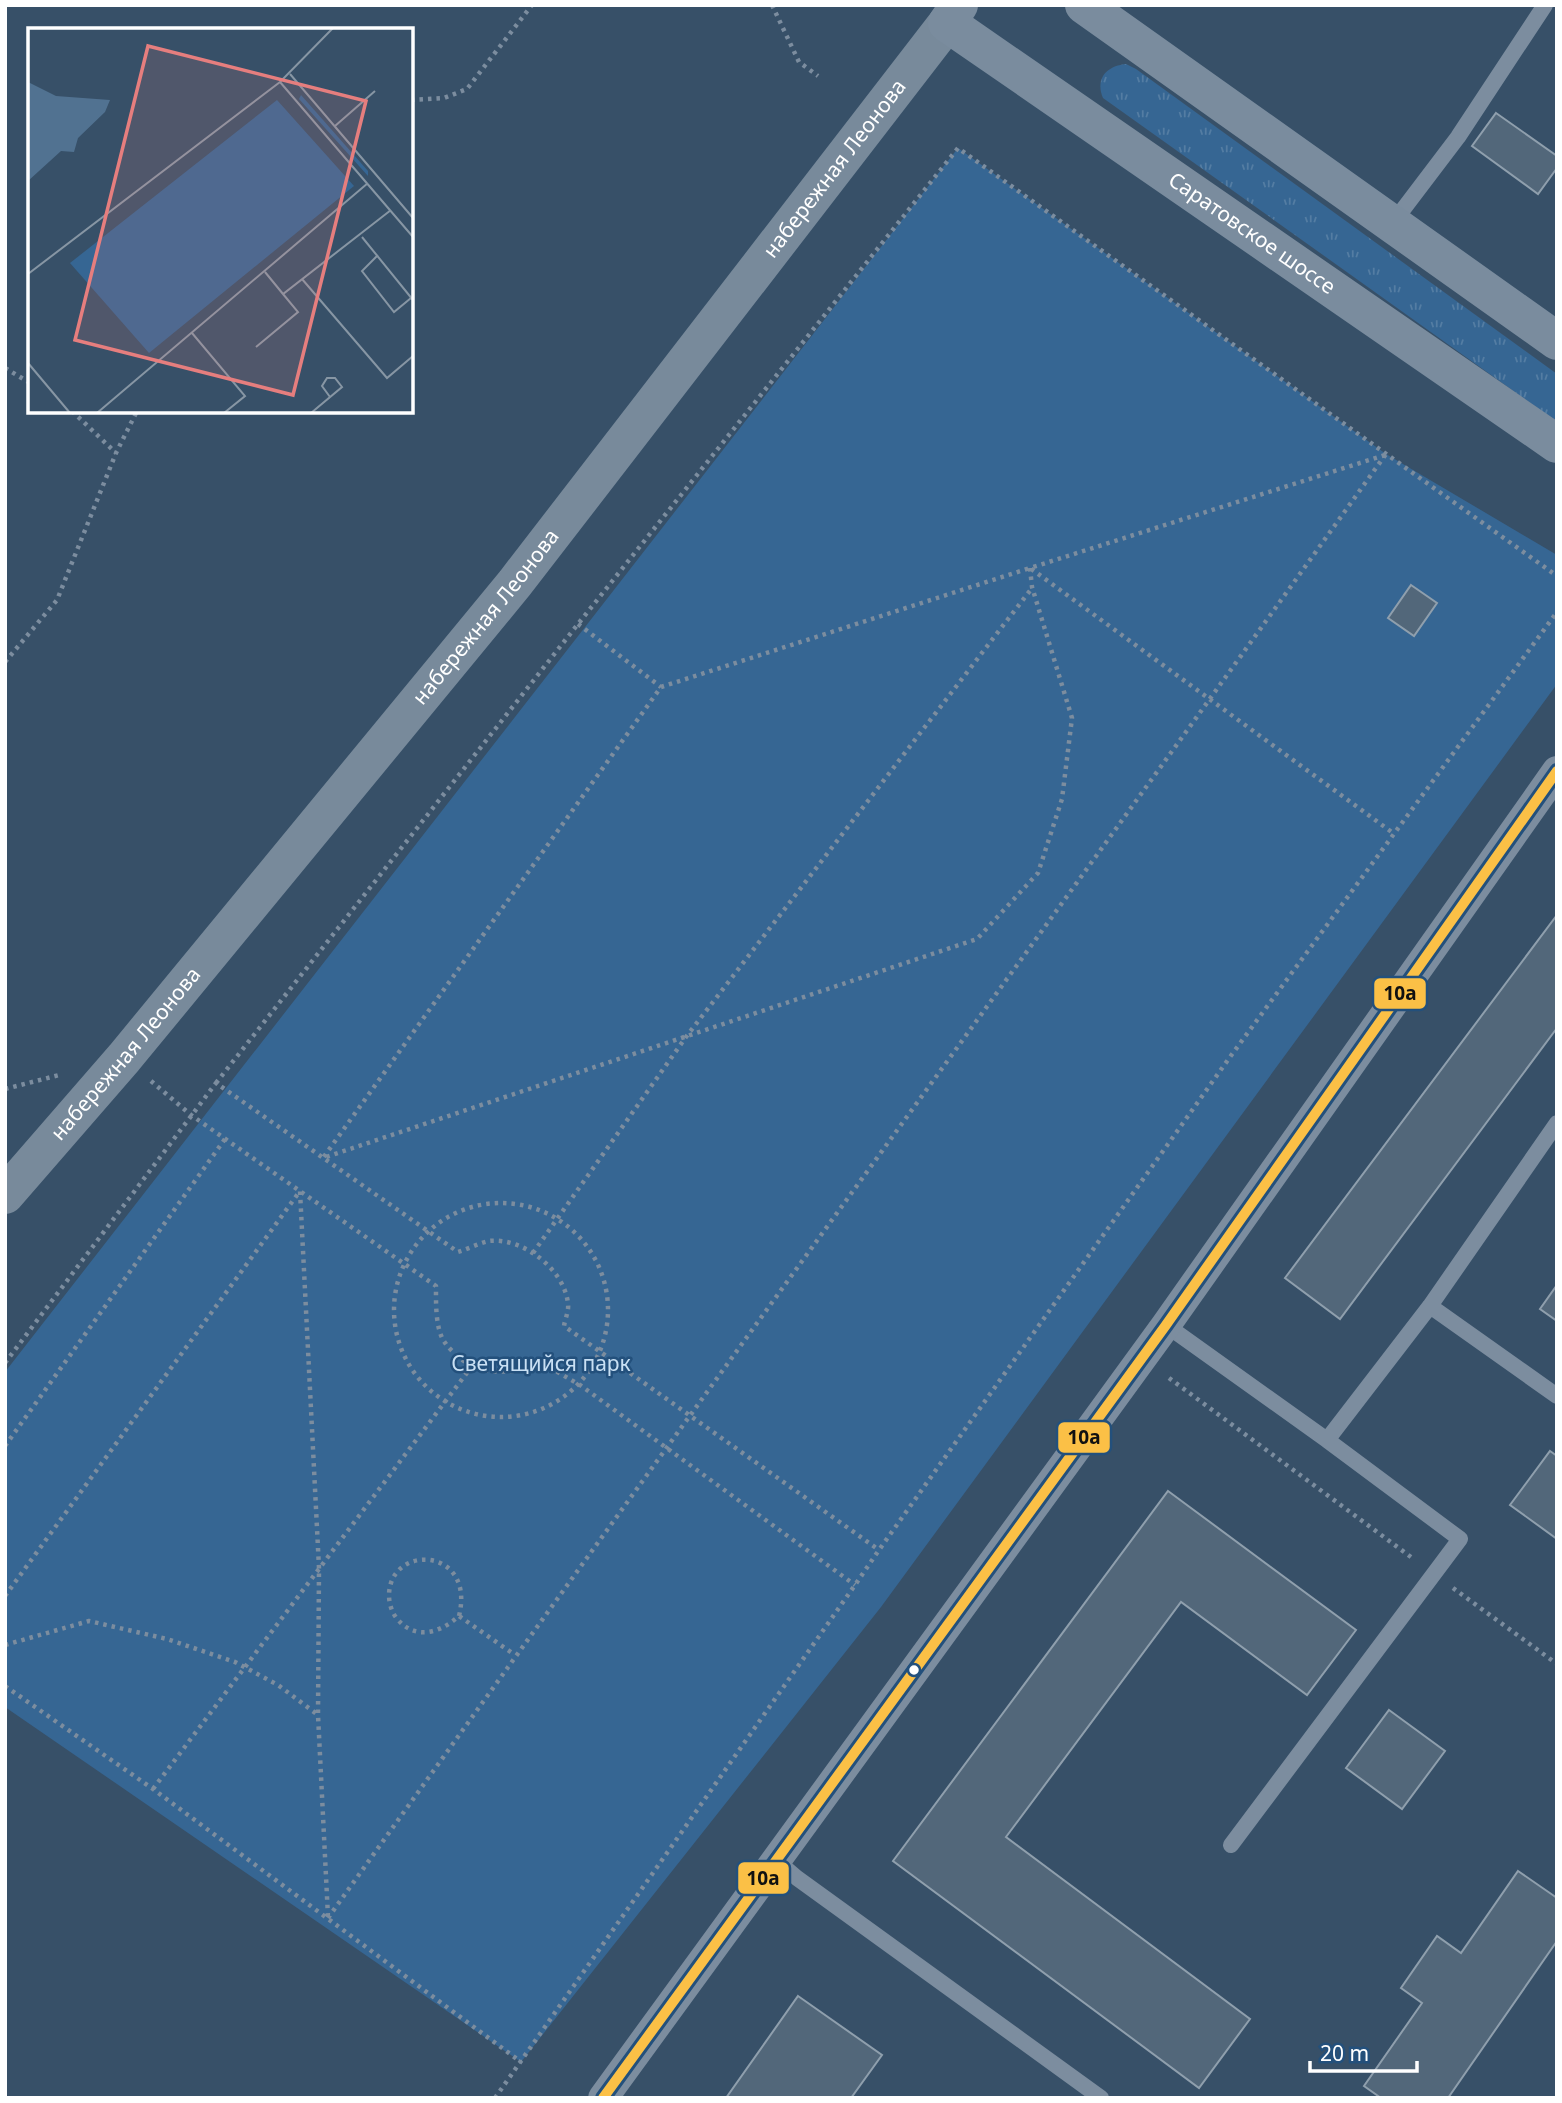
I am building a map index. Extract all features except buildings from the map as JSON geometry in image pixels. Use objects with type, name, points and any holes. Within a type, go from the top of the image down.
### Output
[{"type":"main road","points":[[1084,5],[1392,224],[1550,332]]},
{"type":"main road","name":"Саратовское шоссе","points":[[953,14],[1557,444]]},
{"type":"main road","name":"набережная Леонова","points":[[5,1195],[124,1058],[515,583],[953,14]]},
{"type":"street","points":[[603,2098],[1166,1325],[1557,771]]},
{"type":"lane","points":[[1392,224],[1458,136],[1545,5]]},
{"type":"lane","points":[[1327,1440],[1430,1306],[1557,1123]]},
{"type":"lane","points":[[1430,1306],[1557,1396]]},
{"type":"lane","points":[[1166,1325],[1460,1539],[1231,1845]]},
{"type":"lane","points":[[776,1860],[797,1878],[1101,2098]]},
{"type":"path","points":[[413,100],[444,98],[467,89],[531,5]]},
{"type":"path","points":[[772,5],[799,62],[818,76]]},
{"type":"path","points":[[5,1363],[216,1083],[958,148],[1557,576]]},
{"type":"path","points":[[5,368],[28,382]]},
{"type":"path","points":[[74,413],[116,453]]},
{"type":"path","points":[[5,662],[57,600],[116,453],[136,413]]},
{"type":"path","points":[[323,1158],[661,687],[1386,454]]},
{"type":"path","points":[[328,1918],[1386,454]]},
{"type":"path","points":[[323,1158],[977,939],[1038,873],[1062,799],[1072,718],[1032,587],[1030,568]]},
{"type":"path","points":[[1030,568],[1393,833]]},
{"type":"path","points":[[533,1253],[686,1037],[1032,587]]},
{"type":"path","points":[[495,2098],[878,1549],[1222,1068],[1557,612]]},
{"type":"path","points":[[578,624],[661,687]]},
{"type":"path","points":[[216,1083],[458,1252],[489,1241],[517,1244],[541,1258],[562,1283],[568,1305],[564,1326],[878,1549]]},
{"type":"path","points":[[191,1115],[436,1286],[435,1313],[444,1343],[472,1366],[502,1372],[535,1367],[540,1362],[580,1385],[855,1585]]},
{"type":"path","points":[[5,1446],[225,1139]]},
{"type":"path","points":[[300,1191],[319,1568],[318,1715],[328,1918]]},
{"type":"path","points":[[5,1596],[300,1191]]},
{"type":"path","points":[[518,1203],[563,1220],[596,1256],[610,1303],[601,1351],[580,1385],[537,1412],[486,1417],[439,1399],[405,1361],[393,1312],[404,1263],[427,1231],[469,1207],[518,1203]]},
{"type":"path","points":[[153,1789],[472,1366]]},
{"type":"path","points":[[1160,1371],[1557,1664]]},
{"type":"path","points":[[421,1559],[447,1566],[458,1580],[461,1591],[459,1615],[448,1626],[437,1630],[425,1633],[411,1630],[392,1613],[390,1584],[395,1574],[421,1559]]},
{"type":"path","points":[[459,1615],[516,1655]]},
{"type":"path","points":[[5,1645],[89,1621],[167,1639],[235,1662],[278,1685],[318,1715]]},
{"type":"path","points":[[5,1686],[153,1789],[522,2062]]},
{"type":"green space","points":[[1126,64],[1557,374],[1557,422],[1103,98],[1101,79],[1113,67]]},
{"type":"green space","name":"Светящийся парк","points":[[958,148],[1386,454],[1557,555],[1557,684],[881,1607],[521,2062],[5,1707],[5,1372]]},
{"type":"transit line","name":"10а","points":[[603,2098],[1166,1325],[1557,771]]}]
